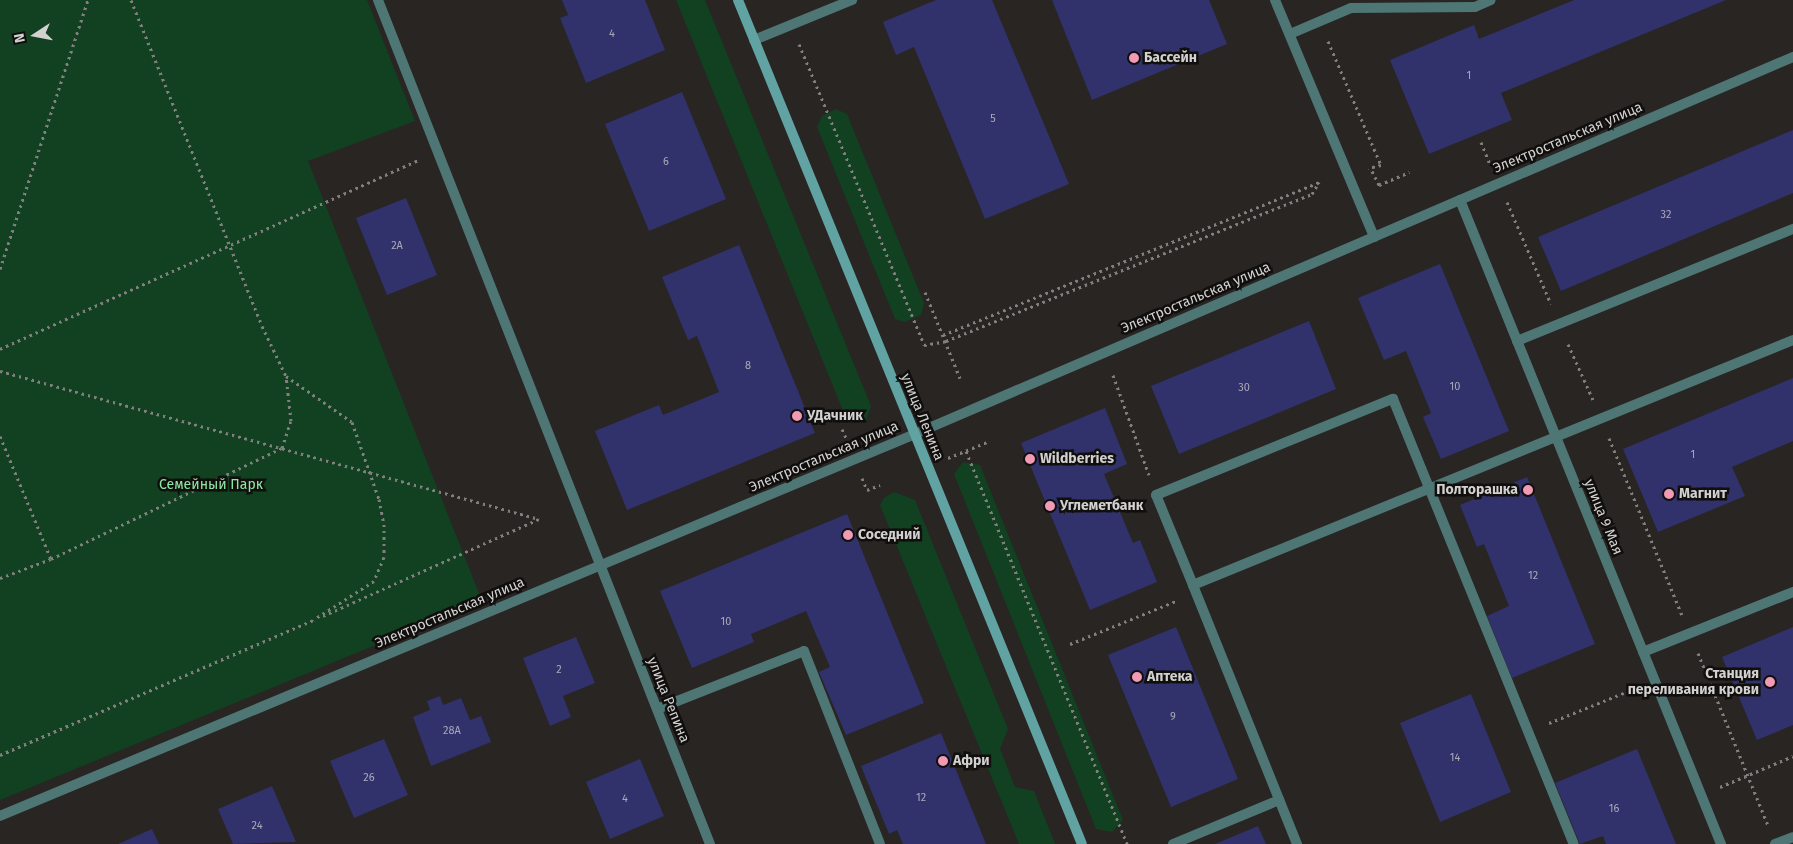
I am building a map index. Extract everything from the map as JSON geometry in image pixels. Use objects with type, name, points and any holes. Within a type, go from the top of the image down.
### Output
[{"type":"street","name":"улица Репина","points":[[378,0],[710,844]]},
{"type":"street","name":"улица Ленина","points":[[738,0],[1082,844]]},
{"type":"street","points":[[754,40],[852,0]]},
{"type":"street","points":[[1275,0],[1374,237]]},
{"type":"street","points":[[1290,34],[1351,8],[1473,3],[1491,0]]},
{"type":"street","name":"Электростальская улица","points":[[0,816],[915,434],[1793,56]]},
{"type":"street","name":"улица 9 Мая","points":[[1460,200],[1721,844]]},
{"type":"street","points":[[1517,341],[1793,230]]},
{"type":"street","points":[[1194,589],[1430,488],[1793,340]]},
{"type":"street","points":[[1297,844],[1156,496],[1393,399],[1574,844]]},
{"type":"street","points":[[1643,652],[1793,592]]},
{"type":"street","points":[[656,709],[804,651],[880,844]]},
{"type":"street","points":[[1172,844],[1278,800]]},
{"type":"street","points":[[1775,844],[1793,837]]},
{"type":"path","points":[[0,269],[88,0]]},
{"type":"path","points":[[0,578],[51,559],[282,448],[291,421],[286,376],[262,326],[131,0]]},
{"type":"path","points":[[1320,22],[1381,165],[1371,169],[1364,167]]},
{"type":"path","points":[[790,25],[924,345],[946,342],[1312,194],[1319,182],[943,335]]},
{"type":"path","points":[[1480,142],[1601,418],[1775,844]]},
{"type":"path","points":[[0,349],[437,151]]},
{"type":"path","points":[[1368,161],[1378,184],[1409,172]]},
{"type":"path","points":[[925,292],[960,378]]},
{"type":"path","points":[[0,371],[539,519],[0,755]]},
{"type":"path","points":[[1113,374],[1156,496]]},
{"type":"path","points":[[286,376],[352,422],[371,473],[384,524],[384,557],[374,581],[312,620]]},
{"type":"path","points":[[0,436],[51,559]]},
{"type":"path","points":[[945,459],[987,442]]},
{"type":"path","points":[[966,451],[1127,844]]},
{"type":"path","points":[[867,490],[880,485]]},
{"type":"path","points":[[1070,644],[1194,589]]},
{"type":"path","points":[[1528,731],[1655,680]]},
{"type":"path","points":[[1701,794],[1793,756]]},
{"type":"green space","name":"Семейный Парк","points":[[0,0],[367,0],[415,121],[308,161],[482,601],[0,800]]},
{"type":"green space","points":[[676,0],[705,0],[871,406],[866,420],[848,423]]},
{"type":"green space","points":[[836,109],[847,114],[924,303],[921,315],[905,322],[895,319],[817,127],[822,116]]},
{"type":"green space","points":[[963,462],[980,465],[1123,820],[1112,832],[1096,829],[954,474]]},
{"type":"green space","points":[[894,492],[915,500],[1008,729],[1000,749],[1015,787],[1034,791],[1055,844],[1019,844],[880,505],[884,498]]},
{"type":"building","points":[[562,0],[645,0],[665,50],[586,83],[560,18],[568,15]]},
{"type":"building","points":[[936,0],[992,0],[1069,184],[985,219],[914,47],[896,55],[883,22]]},
{"type":"building","name":"Бассейн","points":[[1052,0],[1209,0],[1227,44],[1092,100]]},
{"type":"building","points":[[1574,0],[1726,0],[1501,93],[1512,120],[1429,154],[1390,60],[1474,25],[1479,39]]},
{"type":"building","points":[[682,92],[726,199],[649,231],[605,124]]},
{"type":"building","points":[[1793,130],[1793,193],[1561,291],[1538,237]]},
{"type":"building","points":[[406,198],[437,275],[387,295],[356,218]]},
{"type":"building","points":[[739,245],[815,433],[627,510],[595,431],[659,405],[663,415],[719,392],[697,336],[688,340],[662,277]]},
{"type":"building","points":[[1440,264],[1509,431],[1441,459],[1423,417],[1431,413],[1406,351],[1384,360],[1358,298]]},
{"type":"building","points":[[1309,321],[1336,389],[1179,454],[1151,386]]},
{"type":"building","points":[[1793,378],[1793,441],[1732,467],[1745,496],[1658,532],[1623,449]]},
{"type":"building","points":[[1105,408],[1127,464],[1104,474],[1133,543],[1140,540],[1157,582],[1090,610],[1021,443]]},
{"type":"building","points":[[1527,477],[1595,644],[1512,678],[1487,616],[1509,606],[1484,544],[1477,547],[1460,505]]},
{"type":"building","points":[[847,514],[924,703],[846,735],[819,672],[830,667],[806,611],[751,634],[754,642],[692,668],[660,591]]},
{"type":"building","points":[[1176,627],[1238,779],[1171,807],[1108,655]]},
{"type":"building","points":[[1793,627],[1793,725],[1757,740],[1722,657]]},
{"type":"building","points":[[576,637],[595,683],[563,696],[571,717],[550,726],[523,658]]},
{"type":"building","points":[[1471,694],[1511,792],[1440,822],[1400,723]]},
{"type":"building","points":[[440,696],[443,705],[461,698],[470,720],[481,716],[491,742],[431,766],[413,717],[430,710],[427,701]]},
{"type":"building","points":[[941,733],[986,844],[903,844],[897,830],[889,834],[861,766]]},
{"type":"building","points":[[384,739],[408,795],[354,818],[330,761]]},
{"type":"building","points":[[1637,749],[1676,844],[1606,844],[1603,836],[1580,844],[1555,783]]},
{"type":"building","points":[[640,759],[664,816],[610,839],[586,782]]},
{"type":"building","points":[[272,786],[296,842],[233,844],[218,809]]},
{"type":"building","points":[[1258,826],[1266,844],[1215,844]]},
{"type":"building","points":[[152,829],[159,844],[118,844]]},
{"type":"place","name":"Бассейн","points":[[1134,58]]},
{"type":"place","name":"УДачник","points":[[797,416]]},
{"type":"place","name":"Wildberries","points":[[1030,459]]},
{"type":"place","name":"Полторашка","points":[[1528,490]]},
{"type":"place","name":"Магнит","points":[[1669,494]]},
{"type":"place","name":"Углеметбанк","points":[[1050,506]]},
{"type":"place","name":"Соседний","points":[[848,535]]},
{"type":"place","name":"Аптека","points":[[1137,677]]},
{"type":"place","name":"Станция переливания крови","points":[[1770,682]]},
{"type":"place","name":"Афри","points":[[943,761]]}]
